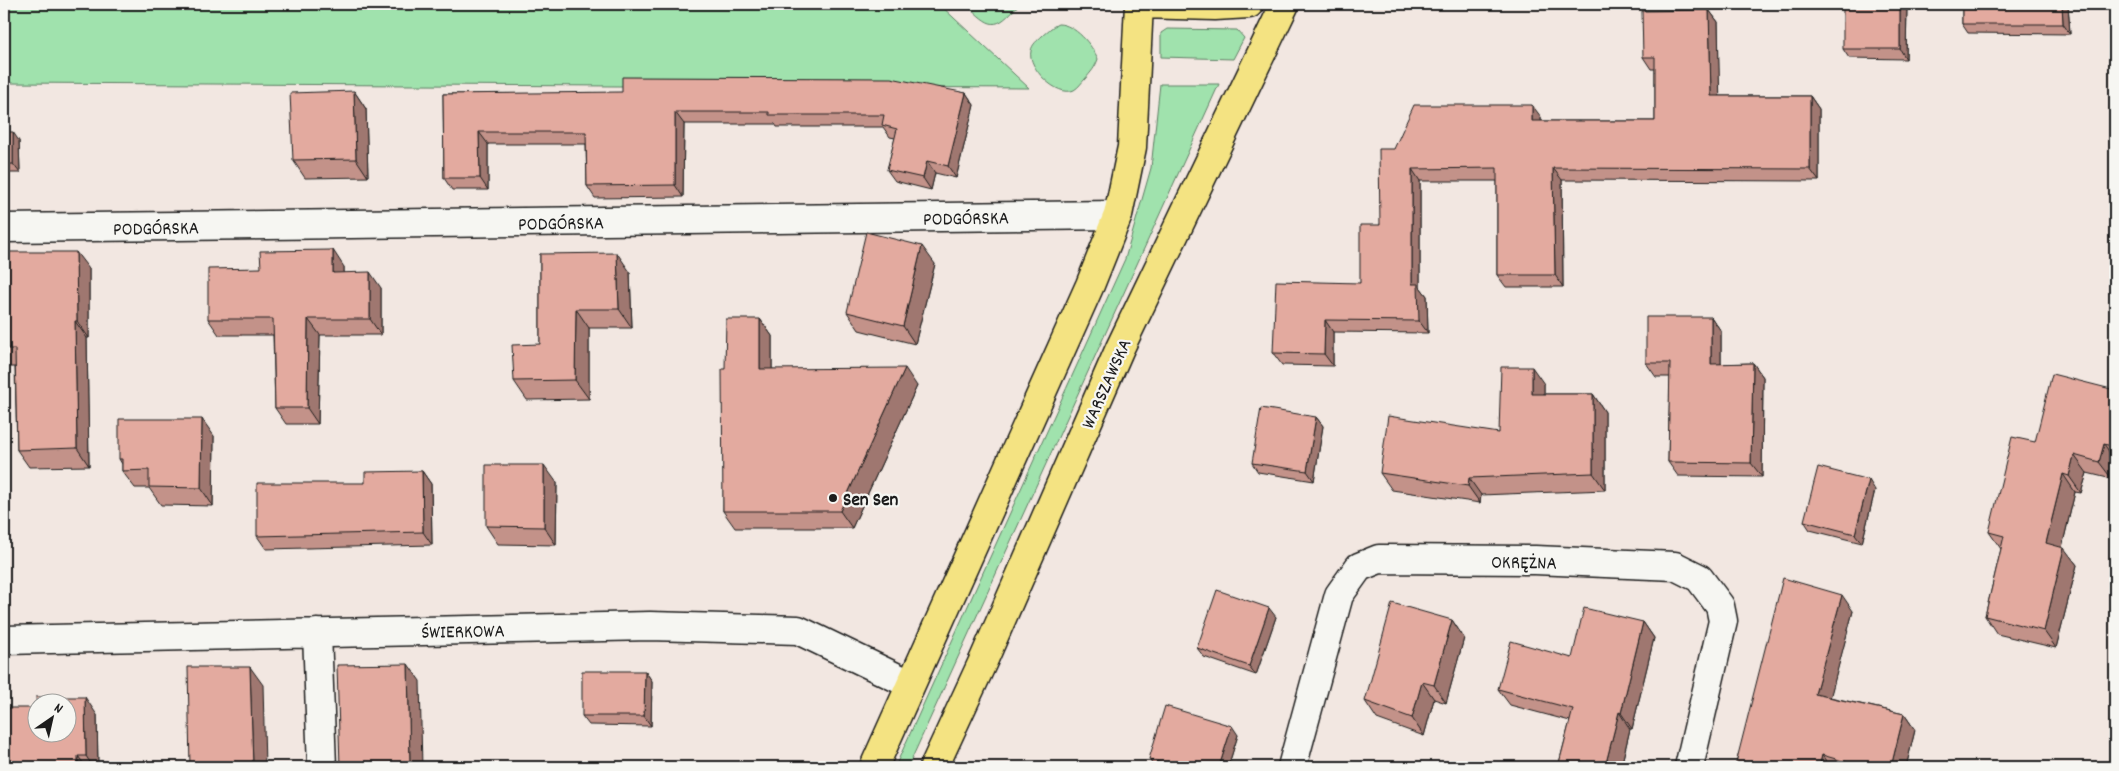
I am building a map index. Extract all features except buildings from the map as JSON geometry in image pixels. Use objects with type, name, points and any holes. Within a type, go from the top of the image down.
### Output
[{"type":"main road","points":[[874,767],[1090,285],[1118,215],[1132,147],[1139,4],[1215,6],[1250,4]]},
{"type":"main road","name":"WARSZAWSKA","points":[[934,767],[984,659],[1120,348],[1284,4]]},
{"type":"street","name":"PODGÓRSKA","points":[[4,228],[1118,215]]},
{"type":"street","name":"OKRĘŻNA","points":[[1292,767],[1339,595],[1358,567],[1379,559],[1535,560],[1675,566],[1699,578],[1720,606],[1723,621],[1689,767]]},
{"type":"street","name":"ŚWIERKOWA","points":[[4,640],[650,626],[798,630],[910,684]]},
{"type":"street","points":[[317,633],[322,767]]},
{"type":"green space","points":[[4,4],[939,4],[1029,88],[4,83]]},
{"type":"green space","points":[[966,4],[1019,4],[1004,19],[998,23],[993,23],[981,18]]},
{"type":"green space","points":[[1058,24],[1077,31],[1092,48],[1098,59],[1091,72],[1074,90],[1060,90],[1045,80],[1038,72],[1031,58],[1034,44],[1053,26]]},
{"type":"green space","points":[[1167,29],[1237,30],[1244,38],[1233,59],[1161,57],[1161,33]]},
{"type":"green space","points":[[1160,84],[1219,84],[908,767],[895,767],[1125,259],[1151,168]]},
{"type":"place","name":"Sen Sen","points":[[833,498]]}]
